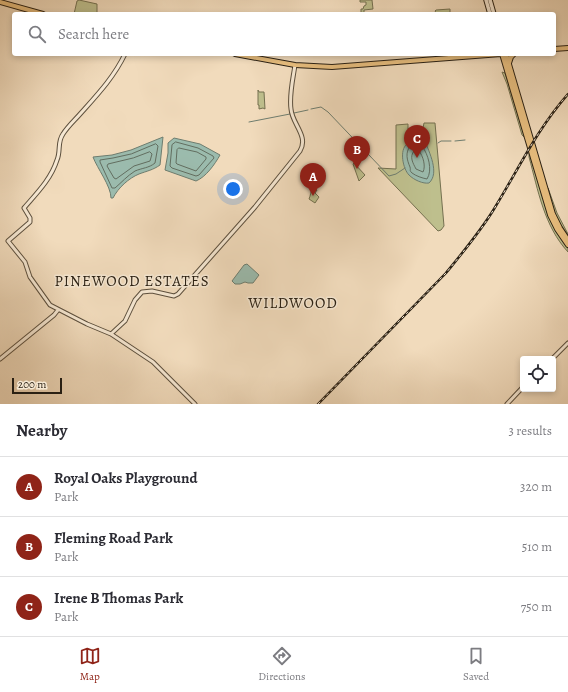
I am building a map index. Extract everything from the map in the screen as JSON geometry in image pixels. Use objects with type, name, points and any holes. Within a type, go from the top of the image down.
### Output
[{"type":"main road","points":[[486,0],[489,12]]},
{"type":"main road","points":[[490,0],[493,12]]},
{"type":"main road","points":[[0,2],[36,12]]},
{"type":"main road","points":[[556,49],[568,48]]},
{"type":"main road","points":[[247,56],[295,65],[332,67],[484,56]]},
{"type":"main road","points":[[495,56],[500,58],[506,64]]},
{"type":"main road","points":[[502,56],[506,64],[550,204],[557,223],[568,240]]},
{"type":"main road","points":[[506,56],[506,64],[550,215],[560,234],[568,245]]},
{"type":"main road","points":[[506,64],[512,56]]},
{"type":"street","points":[[124,56],[109,80],[60,137],[58,145],[58,159],[54,168],[39,192],[24,208],[30,218],[30,222],[8,241],[27,265],[30,277],[47,301],[58,310],[111,334],[153,362],[195,404]]},
{"type":"street","points":[[111,334],[125,321],[135,300],[142,292],[152,291],[174,296],[178,294],[255,207],[300,151],[302,145],[302,135],[291,110],[295,65]]},
{"type":"street","points":[[0,359],[54,316],[58,310]]},
{"type":"street","points":[[555,356],[568,343]]},
{"type":"street","points":[[506,404],[520,390]]},
{"type":"green space","points":[[79,0],[97,4],[97,12],[74,12],[77,1]]},
{"type":"green space","points":[[360,0],[372,0],[373,9],[364,10],[364,12],[361,12],[361,9],[363,9],[366,5],[366,2],[360,2]]},
{"type":"green space","points":[[450,9],[450,12],[436,12],[436,10]]},
{"type":"green space","points":[[502,72],[505,73],[525,138],[522,135]]},
{"type":"green space","points":[[258,90],[259,92],[264,92],[265,109],[259,109]]},
{"type":"green space","points":[[424,123],[435,123],[444,226],[438,231],[378,168],[396,169],[396,125],[408,124],[408,129],[423,128]]},
{"type":"green space","points":[[529,153],[555,228],[568,248],[568,252],[553,231],[547,219],[539,195]]},
{"type":"green space","points":[[354,163],[365,175],[359,181],[353,164]]},
{"type":"green space","points":[[313,188],[317,190],[315,193],[319,197],[315,203],[309,199]]},
{"type":"green space","points":[[548,188],[557,213],[568,234],[568,238],[556,218]]},
{"type":"water","points":[[163,137],[160,165],[131,178],[121,187],[113,198],[111,198],[109,188],[93,157],[112,155],[131,150]]},
{"type":"water","points":[[174,138],[200,144],[220,155],[207,173],[196,181],[165,170],[168,143]]},
{"type":"water","points":[[425,141],[433,162],[434,174],[429,183],[421,182],[411,177],[405,168],[403,151],[408,143]]},
{"type":"water","points":[[247,264],[259,275],[253,283],[245,282],[235,284],[232,281],[244,265]]},
{"type":"waterway","points":[[311,109],[321,107],[328,112],[389,176],[396,174],[405,168]]},
{"type":"waterway","points":[[294,113],[308,110]]},
{"type":"waterway","points":[[249,122],[290,114]]},
{"type":"waterway","points":[[455,141],[465,140]]},
{"type":"waterway","points":[[438,143],[441,141],[451,141]]},
{"type":"railway","points":[[318,404],[446,273],[459,257],[489,217],[537,135],[568,94]]},
{"type":"place","name":"Irene B Thomas Park","points":[[417,158]]},
{"type":"place","name":"Fleming Road Park","points":[[357,169]]},
{"type":"place","name":"Royal Oaks Playground","points":[[313,196]]},
{"type":"district","name":"PINEWOOD ESTATES","points":[[132,281]]},
{"type":"district","name":"WILDWOOD","points":[[293,303]]}]
